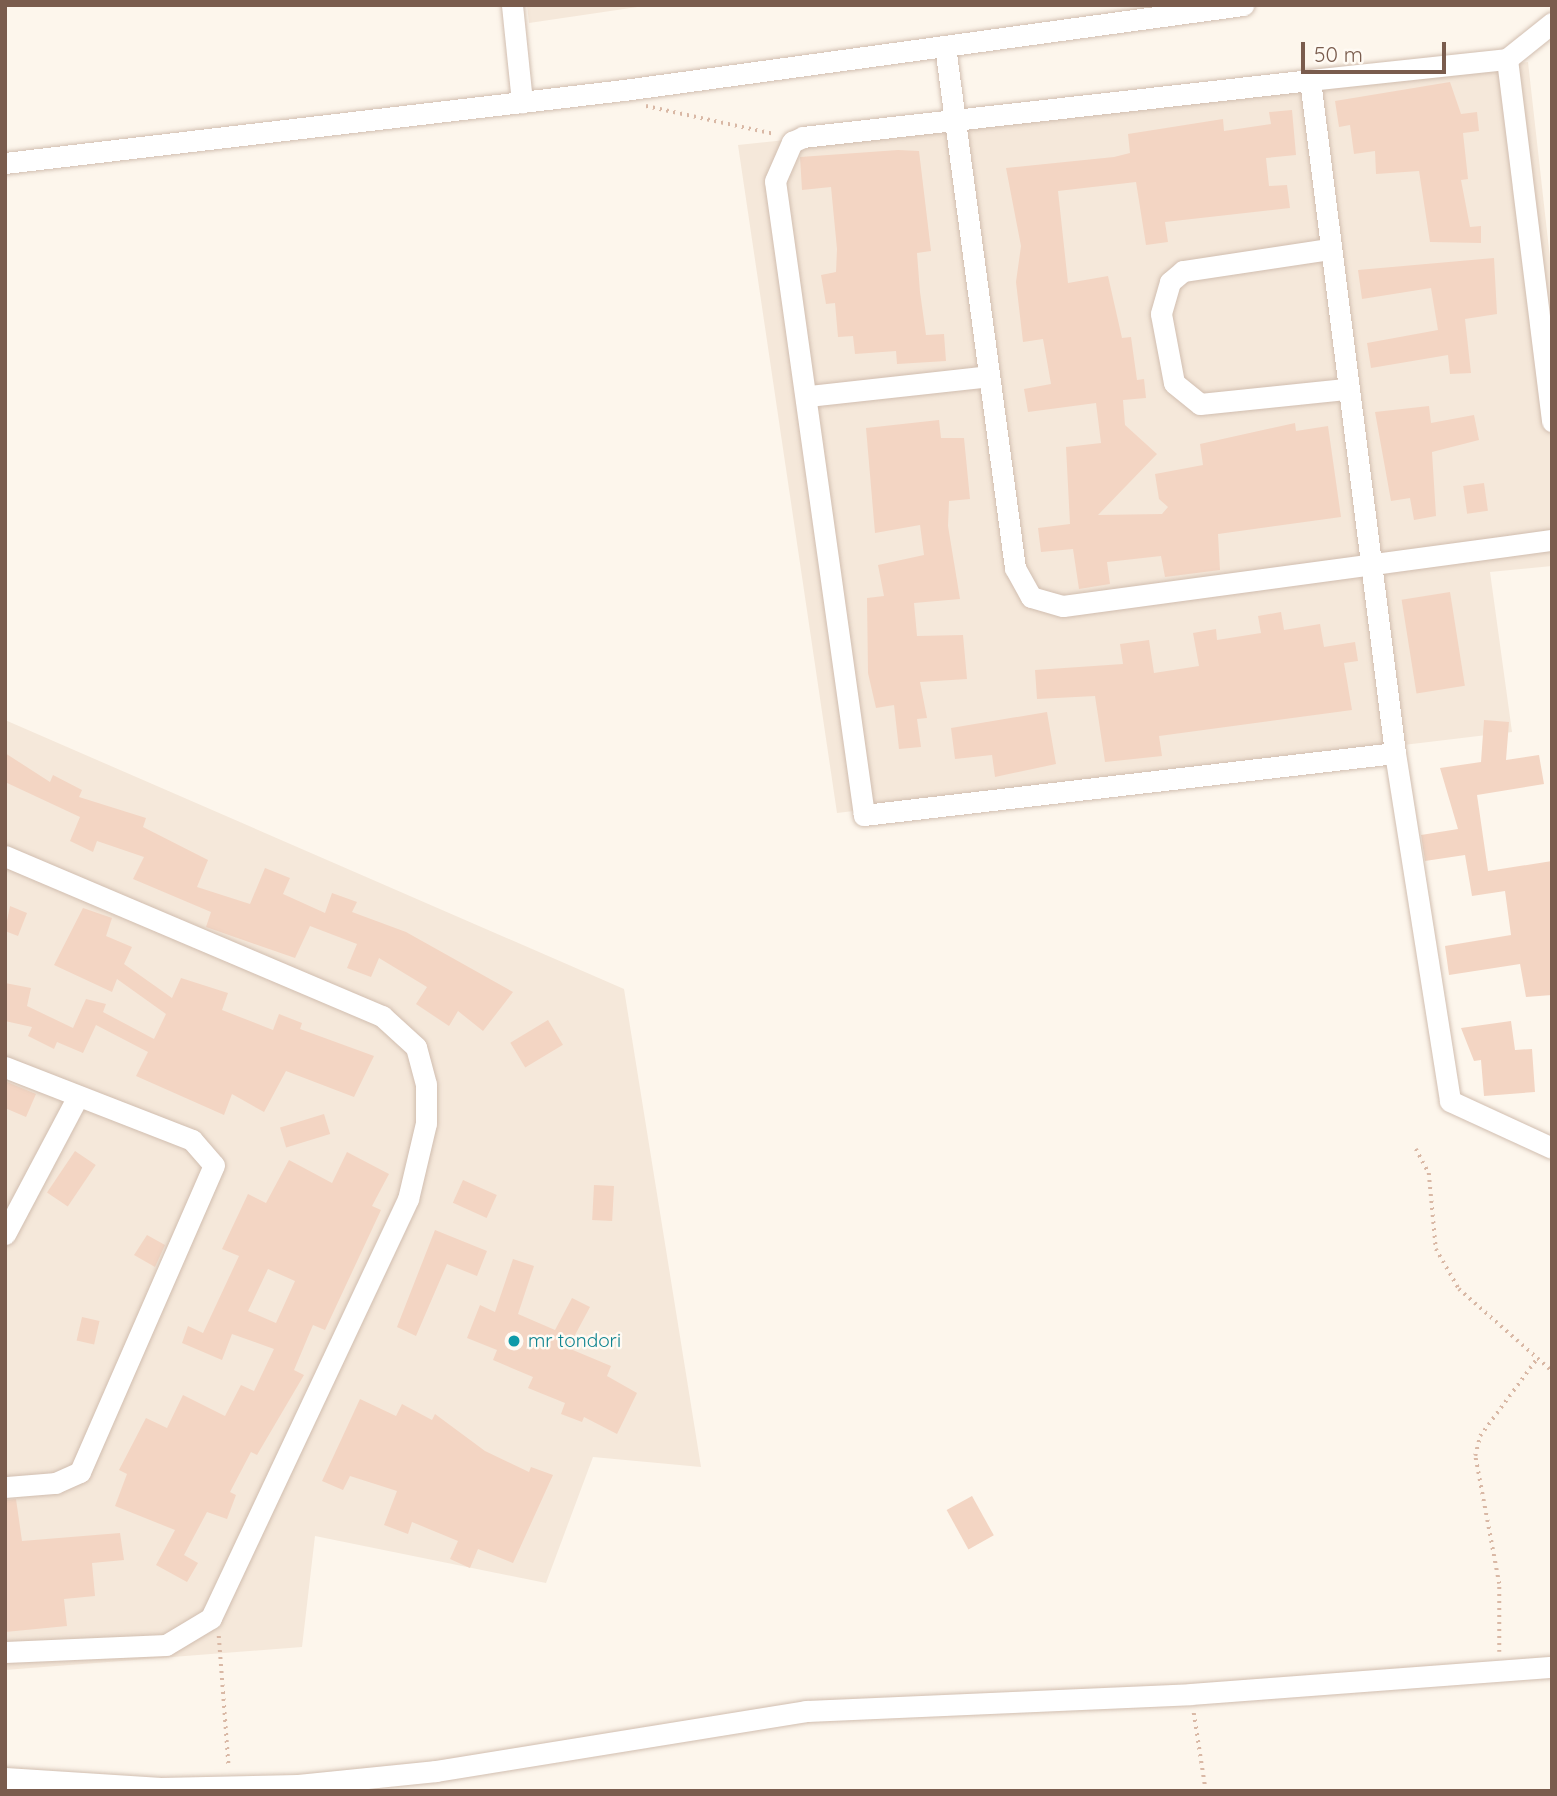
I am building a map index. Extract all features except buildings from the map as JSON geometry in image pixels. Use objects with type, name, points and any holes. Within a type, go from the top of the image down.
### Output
[{"type":"street","points":[[512,5],[522,102]]},
{"type":"street","points":[[5,163],[624,90],[1243,5]]},
{"type":"street","points":[[1395,753],[864,815],[809,396],[775,181],[792,142],[955,120],[1507,59],[1552,23]]},
{"type":"street","points":[[944,46],[1015,568],[1020,584],[1039,601],[1063,606],[1372,569],[1552,540]]},
{"type":"street","points":[[1507,59],[1552,421]]},
{"type":"street","points":[[1310,80],[1345,389],[1372,569],[1395,753],[1450,1101],[1552,1148]]},
{"type":"street","points":[[1329,249],[1182,271],[1170,282],[1161,314],[1174,383],[1200,404],[1345,389]]},
{"type":"street","points":[[809,396],[989,376]]},
{"type":"street","points":[[5,856],[382,1016],[416,1046],[426,1084],[426,1123],[408,1199],[211,1618],[166,1644],[5,1652]]},
{"type":"street","points":[[5,1067],[192,1140],[214,1166],[80,1472],[55,1483],[5,1487]]},
{"type":"street","points":[[5,1234],[78,1096]]},
{"type":"street","points":[[5,1778],[230,1789],[436,1771],[806,1711],[1191,1694],[1552,1667]]},
{"type":"path","points":[[624,90],[653,111],[792,142]]},
{"type":"path","points":[[1416,1149],[1429,1174],[1442,1259],[1459,1289],[1536,1360],[1552,1371]]},
{"type":"path","points":[[1499,1671],[1499,1584],[1475,1456],[1480,1436],[1536,1360]]},
{"type":"path","points":[[211,1618],[220,1640],[230,1789]]},
{"type":"path","points":[[1191,1694],[1206,1791]]},
{"type":"shaded area","points":[[527,5],[651,5],[529,23]]},
{"type":"shaded area","points":[[1528,62],[1552,276],[1552,566],[1490,572],[1512,732],[837,813],[738,145]]},
{"type":"shaded area","points":[[5,720],[624,989],[701,1467],[593,1457],[546,1583],[315,1536],[302,1647],[5,1670]]},
{"type":"place","name":"mr tondori","points":[[514,1341]]}]
